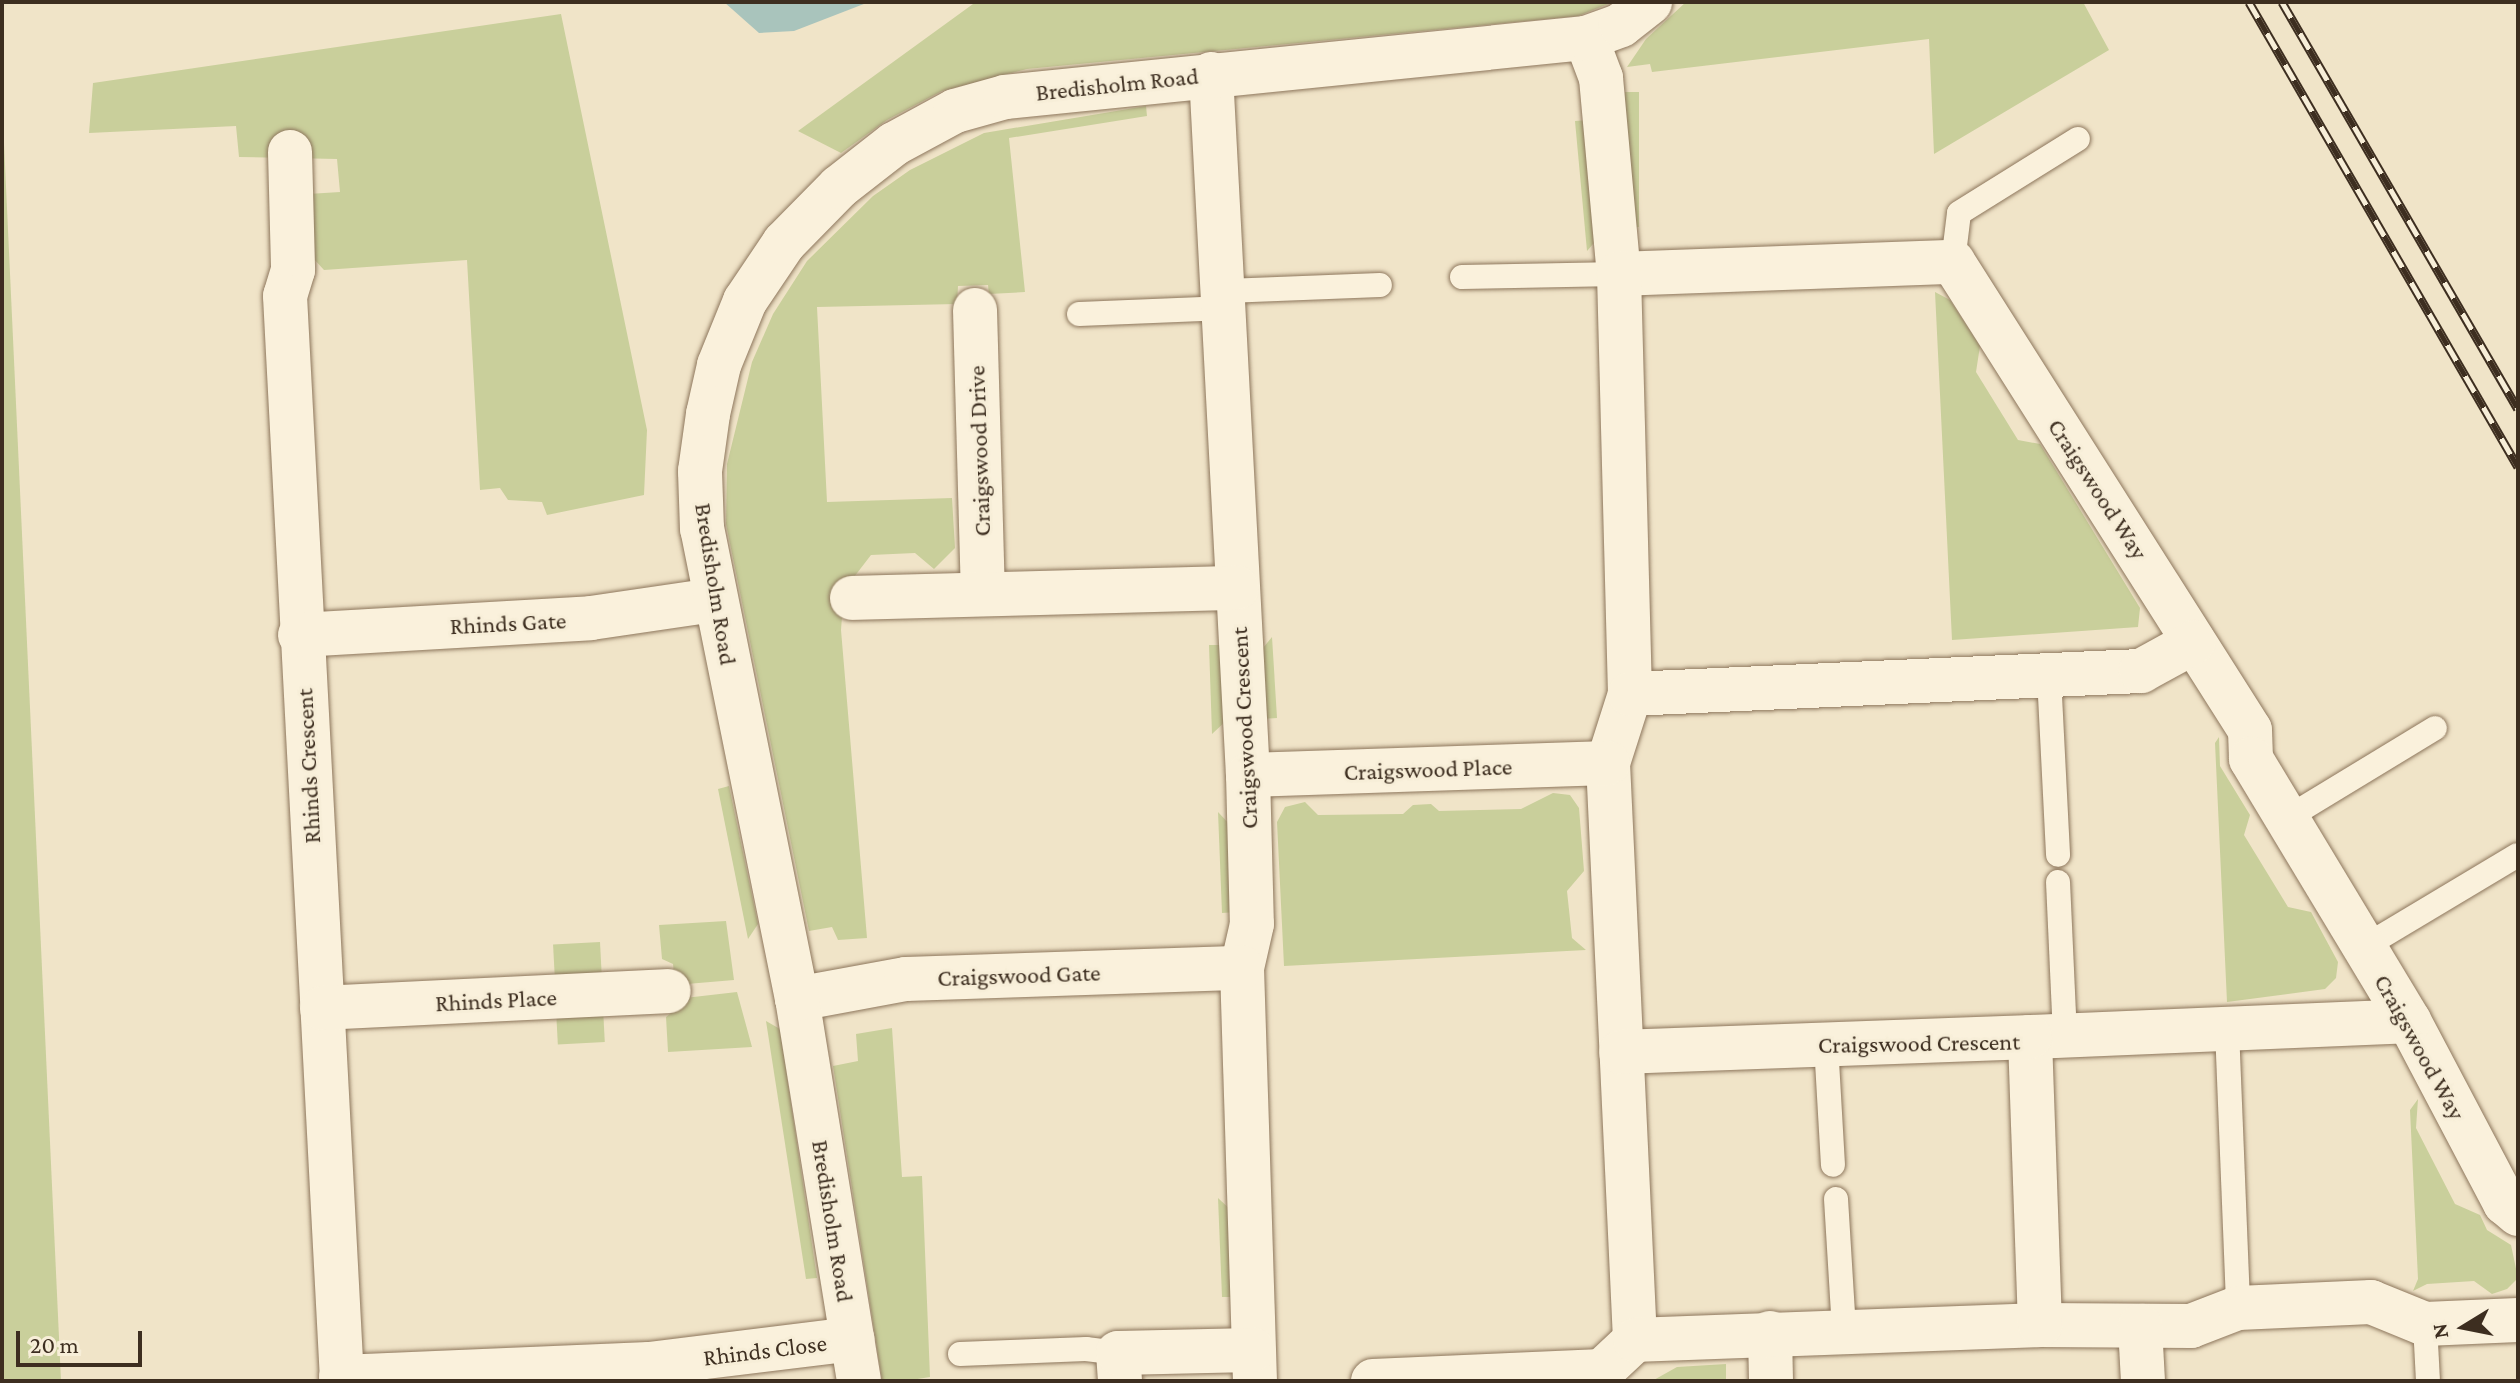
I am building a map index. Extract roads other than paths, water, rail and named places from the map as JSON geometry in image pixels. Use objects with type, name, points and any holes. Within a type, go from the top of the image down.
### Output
[{"type":"street","name":"Bredisholm Road","points":[[856,1360],[797,999],[714,600],[700,471],[719,365],[745,301],[784,243],[839,187],[883,152],[955,111],[1005,97],[1586,38],[1621,25],[1650,2]]},
{"type":"street","points":[[1586,38],[1601,78],[1619,274],[1630,694],[1608,763],[1635,1340]]},
{"type":"street","name":"Craigswood Crescent","points":[[1211,74],[1227,300],[1237,588],[1248,775],[1252,924],[1242,968],[1254,1366]]},
{"type":"street","name":"Rhinds Crescent","points":[[290,152],[293,270],[285,296],[300,635],[342,1379]]},
{"type":"street","points":[[1619,274],[1953,262]]},
{"type":"street","name":"Craigswood Way","points":[[1953,262],[2250,730],[2251,759],[2409,1021],[2505,1203],[2518,1214]]},
{"type":"street","name":"Craigswood Drive","points":[[975,310],[983,592]]},
{"type":"street","points":[[852,598],[983,592],[1237,588]]},
{"type":"street","name":"Rhinds Gate","points":[[300,635],[591,618],[714,600]]},
{"type":"street","points":[[1630,694],[2141,671],[2194,642]]},
{"type":"street","name":"Craigswood Place","points":[[1248,775],[1608,763]]},
{"type":"street","name":"Craigswood Gate","points":[[797,999],[906,979],[1242,968]]},
{"type":"street","name":"Rhinds Place","points":[[322,1008],[669,991]]},
{"type":"street","points":[[2047,1036],[2409,1021]]},
{"type":"street","name":"Craigswood Crescent","points":[[1621,1052],[2047,1036],[2040,1325]]},
{"type":"street","points":[[1373,1381],[1602,1371],[1635,1340],[2040,1325],[2191,1326],[2238,1308],[2371,1302],[2425,1324],[2518,1320]]},
{"type":"street","points":[[2140,1326],[2143,1381]]},
{"type":"street","points":[[1770,1333],[1771,1381]]},
{"type":"street","name":"Rhinds Close","points":[[342,1379],[650,1373],[856,1360]]},
{"type":"street","points":[[1119,1367],[1254,1366]]},
{"type":"lane","points":[[1953,262],[1959,213],[2078,139]]},
{"type":"lane","points":[[1462,277],[1619,274]]},
{"type":"lane","points":[[1079,314],[1380,285]]},
{"type":"lane","points":[[2049,676],[2058,855]]},
{"type":"lane","points":[[2287,818],[2435,728]]},
{"type":"lane","points":[[2364,947],[2518,855]]},
{"type":"lane","points":[[2047,1036],[2058,882]]},
{"type":"lane","points":[[2227,1029],[2238,1308]]},
{"type":"lane","points":[[1826,1044],[1833,1165]]},
{"type":"lane","points":[[1836,1199],[1844,1330]]},
{"type":"lane","points":[[2425,1324],[2428,1381]]},
{"type":"lane","points":[[960,1354],[1086,1349],[1119,1367]]},
{"type":"water","points":[[724,2],[869,2],[794,31],[759,33]]},
{"type":"railway","points":[[2249,2],[2518,467]]},
{"type":"railway","points":[[2282,2],[2518,409]]}]
